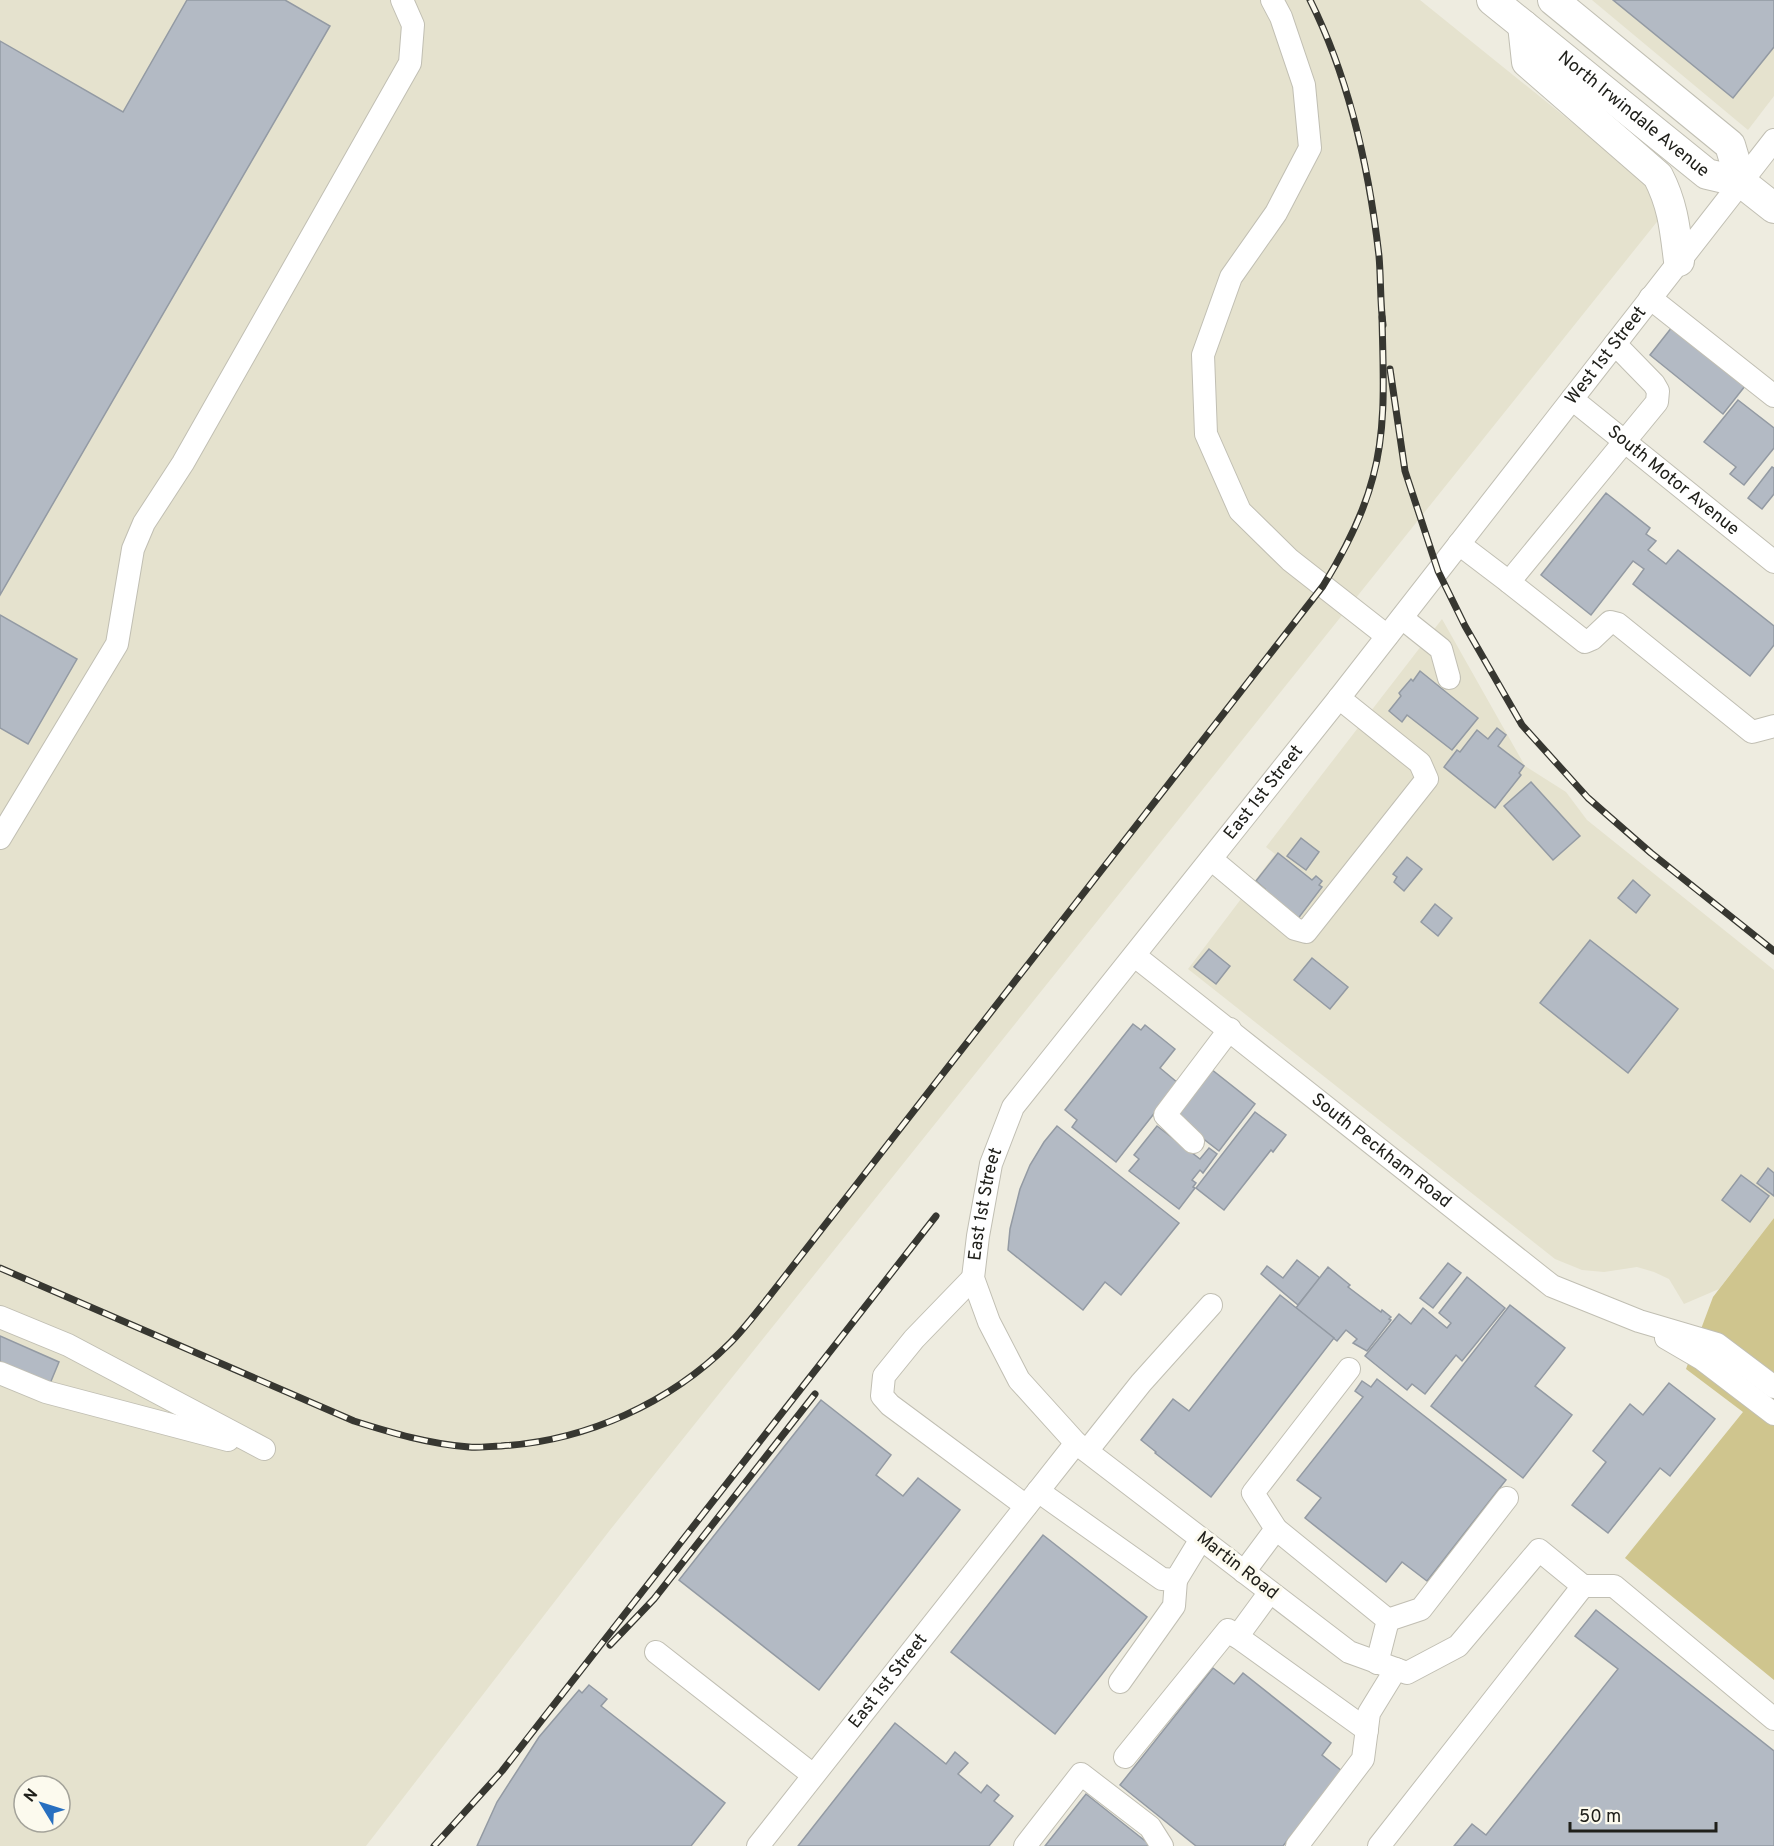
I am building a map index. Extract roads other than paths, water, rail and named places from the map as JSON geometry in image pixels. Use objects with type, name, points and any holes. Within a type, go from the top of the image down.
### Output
[{"type":"main road","name":"North Irwindale Avenue","points":[[1492,0],[1707,174],[1741,182],[1730,145],[1553,0]]},
{"type":"main road","points":[[1523,25],[1527,62],[1658,176],[1673,213],[1679,261]]},
{"type":"main road","points":[[1741,182],[1774,208]]},
{"type":"street","points":[[0,838],[117,644],[133,549],[144,523],[183,463],[410,63],[413,25],[402,0]]},
{"type":"street","points":[[1272,0],[1281,17],[1305,85],[1310,148],[1276,213],[1231,277],[1203,355],[1206,434],[1240,511],[1290,560],[1388,636]]},
{"type":"street","name":"West 1st Street","points":[[1438,571],[1774,140]]},
{"type":"street","points":[[1650,298],[1774,396]]},
{"type":"street","points":[[1509,582],[1657,402],[1658,391],[1641,369],[1615,344]]},
{"type":"street","name":"South Motor Avenue","points":[[1572,399],[1774,562]]},
{"type":"street","points":[[1459,544],[1585,642],[1592,639],[1610,622],[1618,624],[1752,732],[1774,726]]},
{"type":"street","name":"East 1st Street","points":[[758,1846],[1032,1498],[1082,1447],[1019,1380],[989,1322],[973,1278],[991,1164],[1013,1107],[1438,571]]},
{"type":"street","points":[[1402,618],[1441,649],[1449,678]]},
{"type":"street","points":[[1211,860],[1295,929],[1306,932],[1427,779],[1420,763],[1339,698]]},
{"type":"street","name":"South Peckham Road","points":[[1135,956],[1552,1286],[1639,1321]]},
{"type":"street","points":[[1193,1142],[1165,1115],[1230,1029]]},
{"type":"street","points":[[973,1278],[914,1339],[884,1376],[882,1396],[890,1405],[1032,1498],[1162,1579],[1176,1580]]},
{"type":"street","points":[[1082,1447],[1211,1305]]},
{"type":"street","points":[[0,1317],[68,1345],[264,1449],[46,1392],[0,1372]]},
{"type":"street","points":[[1639,1321],[1718,1344],[1774,1387]]},
{"type":"street","points":[[1639,1321],[1702,1359],[1774,1414]]},
{"type":"street","points":[[1297,1846],[1363,1759],[1369,1713],[1394,1668],[1388,1620],[1276,1529],[1253,1493],[1349,1369]]},
{"type":"street","name":"Martin Road","points":[[1082,1447],[1349,1652],[1394,1668]]},
{"type":"street","points":[[1388,1620],[1421,1609],[1507,1498]]},
{"type":"street","points":[[1244,1572],[1276,1529]]},
{"type":"street","points":[[1120,1682],[1174,1606],[1176,1580],[1201,1539]]},
{"type":"street","points":[[1394,1668],[1458,1646],[1539,1550],[1583,1586],[1614,1586],[1774,1719]]},
{"type":"street","points":[[1378,1846],[1583,1586]]},
{"type":"street","points":[[1237,1637],[1270,1592]]},
{"type":"street","points":[[1125,1757],[1228,1630],[1367,1730]]},
{"type":"street","points":[[656,1652],[813,1775]]},
{"type":"street","points":[[1025,1846],[1081,1774],[1150,1827],[1161,1846]]},
{"type":"railway","points":[[1310,0],[1336,61],[1356,125],[1375,223],[1383,325]]},
{"type":"railway","points":[[0,1268],[354,1421],[397,1434],[454,1446],[501,1446],[533,1443],[564,1436],[625,1415],[681,1384],[730,1343],[754,1315],[1323,586],[1358,520],[1373,477],[1382,418],[1382,317]]},
{"type":"railway","points":[[1390,369],[1405,471],[1438,571],[1465,626],[1522,725],[1588,798],[1651,853],[1774,951]]},
{"type":"railway","points":[[434,1846],[502,1771],[936,1216]]},
{"type":"railway","points":[[610,1645],[654,1599],[815,1394]]}]
